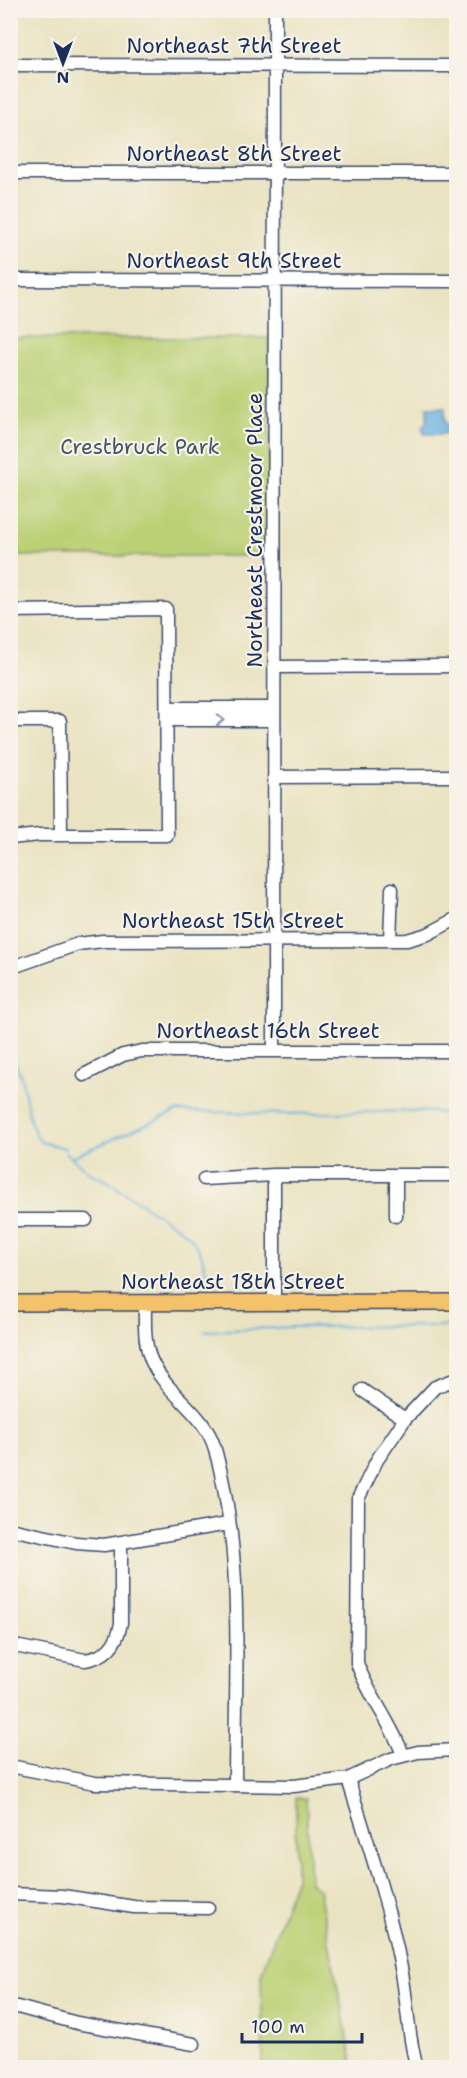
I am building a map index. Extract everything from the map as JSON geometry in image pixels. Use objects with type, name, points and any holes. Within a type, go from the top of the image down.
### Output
[{"type":"main road","name":"Northeast 18th Street","points":[[10,1303],[456,1302]]},
{"type":"street","name":"Northeast Crestmoor Place","points":[[274,1050],[275,10]]},
{"type":"street","name":"Northeast 7th Street","points":[[10,65],[456,66]]},
{"type":"street","name":"Northeast 8th Street","points":[[10,173],[456,173]]},
{"type":"street","name":"Northeast 9th Street","points":[[10,280],[456,280]]},
{"type":"street","points":[[10,611],[166,609],[167,714],[167,835],[10,838]]},
{"type":"street","points":[[274,667],[456,666]]},
{"type":"street","points":[[167,714],[274,714]]},
{"type":"street","points":[[10,721],[60,721],[61,836]]},
{"type":"street","points":[[274,777],[456,776]]},
{"type":"street","points":[[390,940],[392,889]]},
{"type":"street","name":"Northeast 15th Street","points":[[10,969],[94,941],[407,940],[428,934],[456,919]]},
{"type":"street","name":"Northeast 16th Street","points":[[84,1075],[123,1055],[142,1051],[456,1051]]},
{"type":"street","points":[[274,1175],[274,1303]]},
{"type":"street","points":[[204,1179],[274,1175],[456,1175]]},
{"type":"street","points":[[396,1176],[396,1216]]},
{"type":"street","points":[[10,1220],[86,1221]]},
{"type":"street","points":[[145,1303],[145,1331],[149,1355],[160,1375],[193,1410],[209,1433],[218,1460],[235,1570],[235,1785]]},
{"type":"street","points":[[403,1755],[390,1724],[364,1681],[357,1663],[358,1499],[377,1461],[405,1419],[435,1387],[456,1379]]},
{"type":"street","points":[[362,1390],[405,1419]]},
{"type":"street","points":[[10,1529],[89,1545],[121,1543],[228,1524]]},
{"type":"street","points":[[10,1645],[77,1659],[94,1659],[110,1650],[121,1623],[121,1543]]},
{"type":"street","points":[[10,1766],[95,1783],[294,1786],[348,1779],[403,1755],[432,1750],[456,1750]]},
{"type":"street","points":[[348,1779],[394,1935],[402,1970],[410,2044],[417,2067]]},
{"type":"street","points":[[10,1894],[63,1896],[134,1907],[208,1908]]},
{"type":"street","points":[[10,2005],[78,2023],[194,2044]]},
{"type":"green space","name":"Crestbruck Park","points":[[11,338],[269,338],[270,556],[11,556]]},
{"type":"green space","points":[[296,1798],[306,1798],[310,1883],[319,1890],[353,2067],[263,2067],[261,1974],[296,1878]]},
{"type":"water","points":[[427,407],[445,407],[445,421],[449,427],[445,434],[424,434],[422,427],[427,421]]},
{"type":"waterway","points":[[10,1056],[21,1076],[31,1122],[41,1142],[65,1148],[66,1153],[91,1174],[107,1181],[189,1235],[201,1253],[207,1276]]},
{"type":"waterway","points":[[72,1157],[177,1111],[286,1114],[419,1111],[456,1114]]},
{"type":"waterway","points":[[205,1331],[294,1327],[456,1326]]}]
